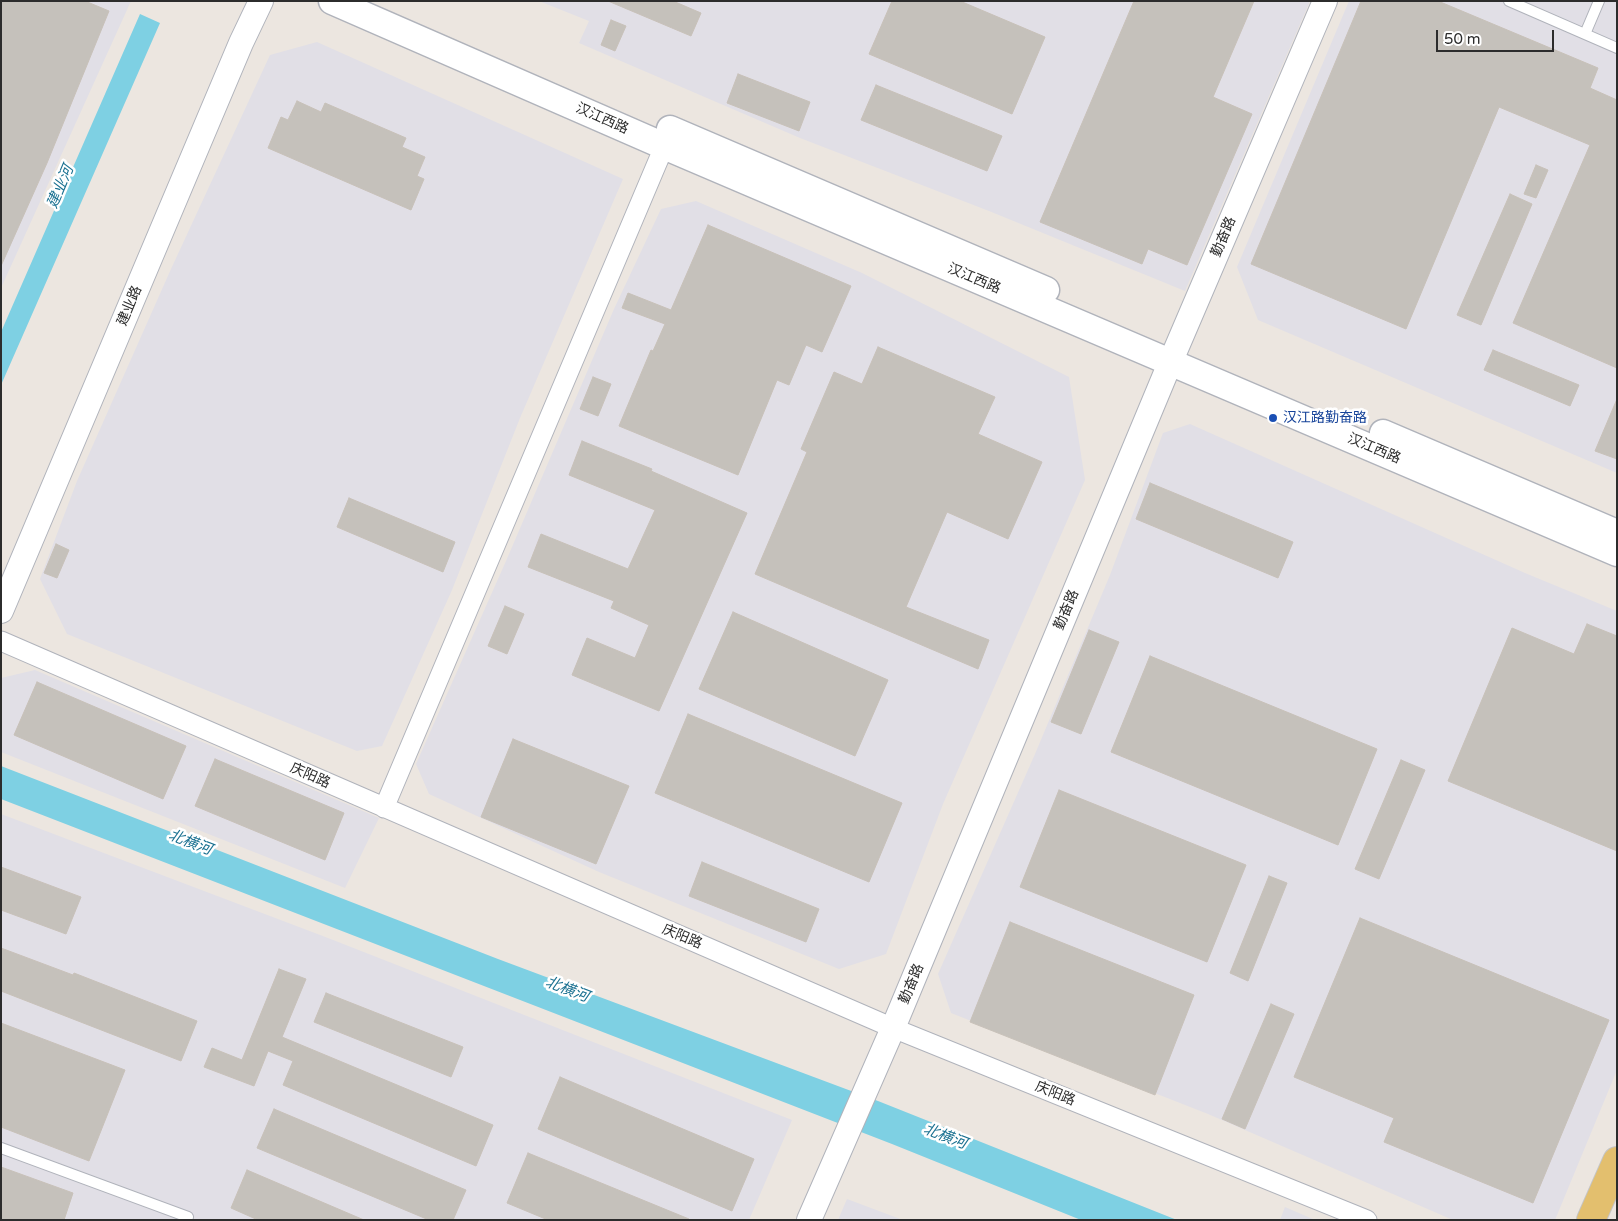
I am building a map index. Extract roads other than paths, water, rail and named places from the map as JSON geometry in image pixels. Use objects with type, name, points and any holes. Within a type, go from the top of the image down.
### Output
[{"type":"main road","name":"汉江西路","points":[[332,1],[668,138],[1173,355],[1617,553]]},
{"type":"main road","name":"汉江西路","points":[[376,1],[668,138]]},
{"type":"main road","name":"汉江西路","points":[[1173,355],[1617,533]]},
{"type":"main road","points":[[1591,1220],[1617,1161]]},
{"type":"street","name":"建业路","points":[[1,611],[241,44],[261,1]]},
{"type":"street","name":"勤奋路","points":[[809,1220],[893,1028],[1173,355],[1325,1]]},
{"type":"street","points":[[384,808],[668,138]]},
{"type":"street","name":"庆阳路","points":[[1,641],[893,1028],[1367,1220]]},
{"type":"lane","points":[[1509,1],[1617,48]]},
{"type":"lane","points":[[1585,34],[1599,1]]},
{"type":"lane","points":[[1,1148],[188,1217]]},
{"type":"water","points":[[140,14],[160,23],[1,385],[1,332]]},
{"type":"water","name":"北横河","points":[[1,766],[498,959],[878,1101],[1177,1220],[1081,1220],[892,1144],[1,799]]},
{"type":"place","name":"汉江路勤奋路","points":[[1273,418]]},
{"type":"water label","name":"建业河","points":[[61,187]]}]
